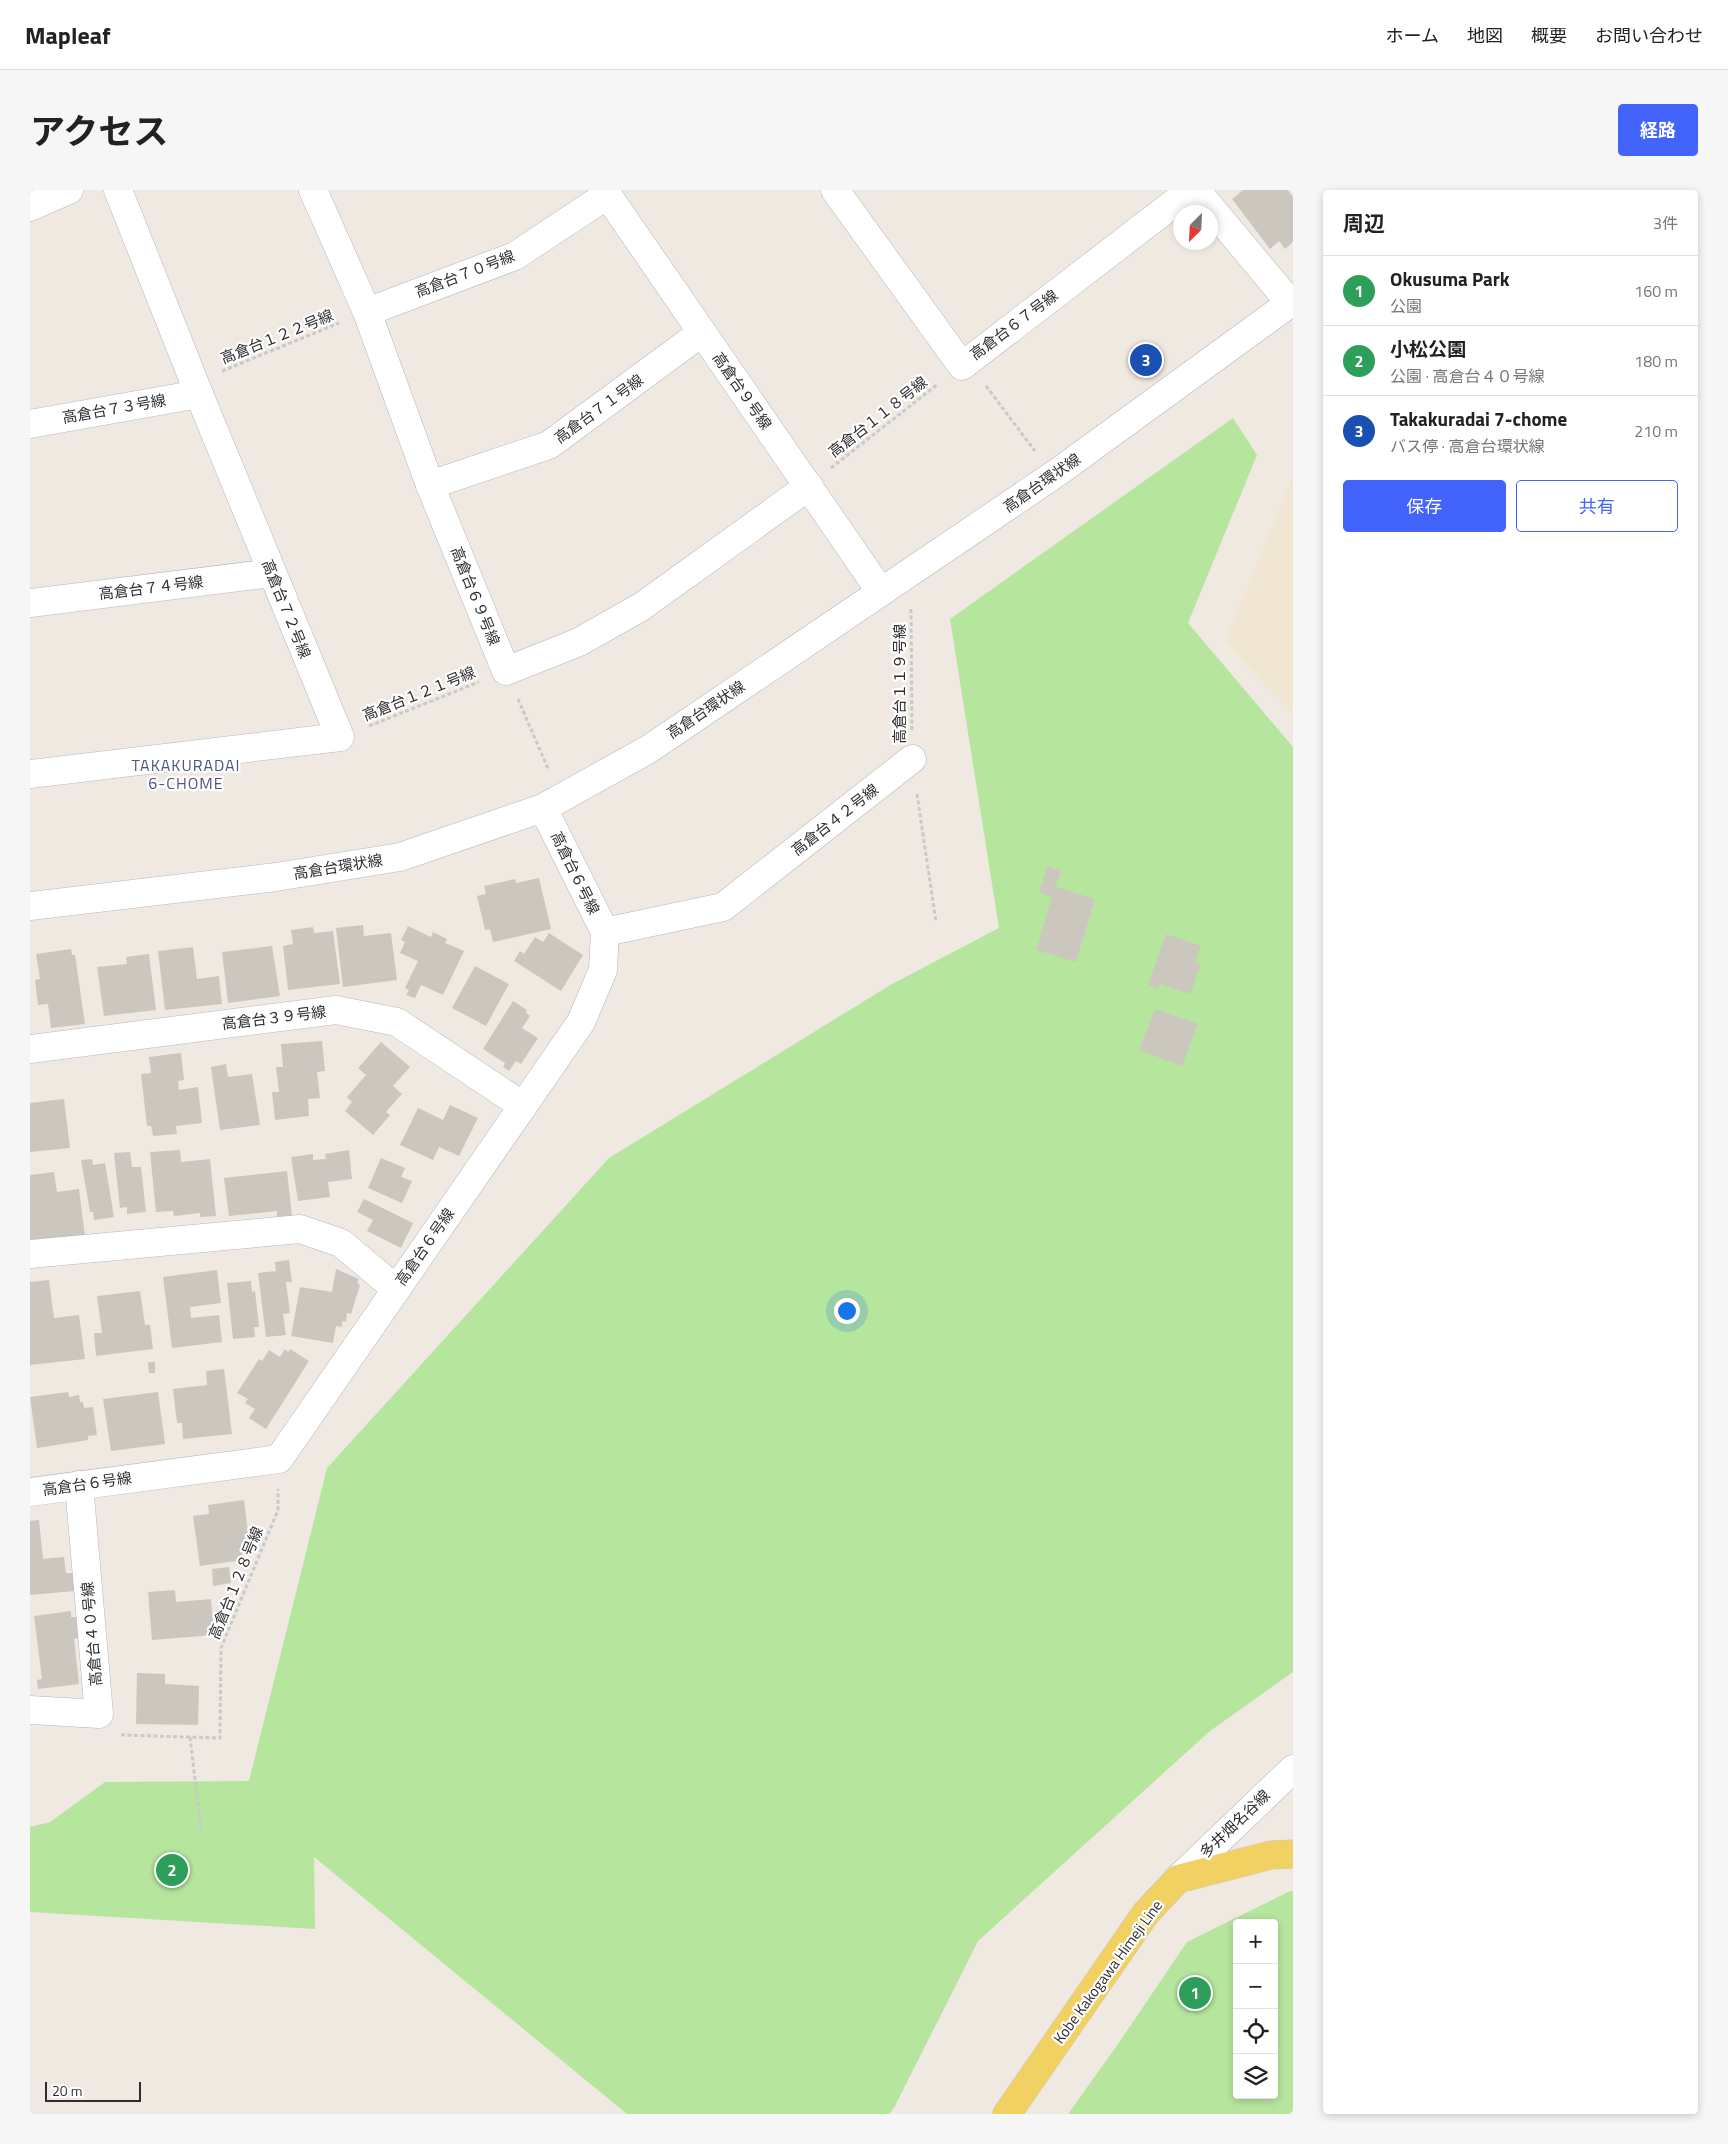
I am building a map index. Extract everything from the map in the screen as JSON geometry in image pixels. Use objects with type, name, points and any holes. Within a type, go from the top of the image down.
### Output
[{"type":"main road","points":[[1178,1879],[1271,1855],[1293,1854]]},
{"type":"main road","name":"Kobe Kakogawa Himeji Line","points":[[1007,2114],[1146,1913],[1178,1879]]},
{"type":"street","points":[[30,207],[69,190]]},
{"type":"street","name":"高倉台７２号線","points":[[118,190],[340,737]]},
{"type":"street","name":"高倉台６９号線","points":[[313,190],[367,312],[430,485],[506,671]]},
{"type":"street","name":"高倉台６７号線","points":[[845,194],[965,363],[1192,190]]},
{"type":"street","points":[[1196,190],[1292,302]]},
{"type":"street","name":"高倉台７０号線","points":[[367,312],[515,256],[606,192]]},
{"type":"street","name":"高倉台９号線","points":[[606,192],[701,333],[881,592]]},
{"type":"street","name":"高倉台環状線","points":[[30,906],[276,877],[400,857],[543,808],[648,749],[881,592],[1058,472],[1292,302]]},
{"type":"street","name":"高倉台７１号線","points":[[430,485],[549,445],[701,333]]},
{"type":"street","name":"高倉台７３号線","points":[[30,424],[197,388]]},
{"type":"street","points":[[506,671],[579,642],[641,607],[809,486]]},
{"type":"street","name":"高倉台７４号線","points":[[30,602],[272,573]]},
{"type":"street","points":[[30,774],[340,737]]},
{"type":"street","name":"高倉台４２号線","points":[[605,932],[723,908],[912,760]]},
{"type":"street","name":"高倉台６号線","points":[[30,1492],[278,1459],[581,1022],[603,970],[605,932],[543,808]]},
{"type":"street","name":"高倉台３９号線","points":[[30,1049],[336,1010],[396,1022],[523,1106]]},
{"type":"street","points":[[30,1254],[300,1229],[341,1243],[396,1289]]},
{"type":"street","name":"高倉台４０号線","points":[[30,1710],[99,1714],[79,1485]]},
{"type":"street","name":"多井畑名谷線","points":[[1178,1879],[1293,1769]]},
{"type":"path","name":"高倉台１２２号線","points":[[197,388],[367,312]]},
{"type":"path","points":[[965,363],[1036,452]]},
{"type":"path","name":"高倉台１１８号線","points":[[809,486],[965,363]]},
{"type":"path","name":"高倉台１１９号線","points":[[911,609],[912,760]]},
{"type":"path","points":[[506,671],[549,772]]},
{"type":"path","name":"高倉台１２１号線","points":[[340,737],[506,671]]},
{"type":"path","points":[[912,760],[936,922]]},
{"type":"path","name":"高倉台１２８号線","points":[[115,1735],[220,1738],[221,1648],[278,1510],[278,1459]]},
{"type":"path","points":[[190,1737],[201,1831]]},
{"type":"shaded area","points":[[1293,477],[1293,714],[1225,641]]},
{"type":"green space","points":[[1233,418],[1257,455],[1188,623],[1293,747],[1293,1672],[1210,1731],[978,1941],[894,2108],[889,2114],[627,2114],[314,1857],[315,1929],[30,1912],[30,1827],[50,1822],[105,1782],[249,1781],[327,1468],[609,1158],[892,984],[999,928],[950,619]]},
{"type":"green space","points":[[1293,1891],[1293,2114],[1068,2114],[1187,1942],[1233,1919],[1233,2099],[1278,2099],[1278,1919],[1233,1919]]},
{"type":"building","points":[[1243,190],[1288,190],[1293,197],[1293,242],[1285,249],[1279,241],[1270,249],[1232,199]]},
{"type":"building","points":[[1047,866],[1061,870],[1056,887],[1095,899],[1076,962],[1036,950],[1052,897],[1039,893]]},
{"type":"building","points":[[539,878],[551,929],[493,942],[490,929],[485,930],[477,896],[486,894],[484,886],[515,879],[516,883]]},
{"type":"building","points":[[363,925],[364,936],[391,933],[397,980],[343,987],[336,928]]},
{"type":"building","points":[[408,926],[431,937],[433,932],[447,939],[445,943],[464,951],[443,995],[421,985],[415,998],[406,995],[409,990],[405,988],[418,961],[400,953],[405,942],[401,940]]},
{"type":"building","points":[[313,927],[314,933],[333,931],[340,984],[288,990],[283,946],[293,944],[291,930]]},
{"type":"building","points":[[549,933],[583,955],[561,991],[514,961],[520,951],[524,954],[535,937],[543,942]]},
{"type":"building","points":[[1166,934],[1201,946],[1195,962],[1201,964],[1190,994],[1160,984],[1158,989],[1148,985]]},
{"type":"building","points":[[272,946],[280,996],[228,1003],[222,952]]},
{"type":"building","points":[[193,947],[197,979],[219,976],[222,1004],[165,1010],[158,951]]},
{"type":"building","points":[[71,949],[72,955],[75,955],[85,1024],[51,1028],[48,1004],[38,1005],[35,980],[40,979],[36,954]]},
{"type":"building","points":[[149,954],[156,1010],[104,1016],[97,967],[127,964],[126,957]]},
{"type":"building","points":[[475,966],[509,984],[486,1026],[452,1008]]},
{"type":"building","points":[[513,1001],[527,1010],[526,1013],[530,1016],[522,1028],[538,1038],[521,1064],[516,1061],[509,1071],[503,1067],[505,1063],[483,1049]]},
{"type":"building","points":[[1155,1009],[1198,1024],[1182,1066],[1139,1050]]},
{"type":"building","points":[[322,1041],[325,1071],[317,1072],[320,1098],[308,1099],[309,1116],[275,1120],[272,1092],[279,1092],[276,1067],[283,1067],[281,1044]]},
{"type":"building","points":[[381,1042],[410,1067],[393,1086],[402,1094],[386,1112],[390,1115],[373,1135],[345,1111],[352,1102],[347,1097],[366,1075],[358,1068]]},
{"type":"building","points":[[181,1053],[184,1080],[178,1081],[179,1090],[198,1087],[202,1123],[176,1126],[177,1134],[153,1136],[151,1126],[147,1126],[141,1074],[151,1073],[149,1057]]},
{"type":"building","points":[[226,1064],[228,1077],[252,1074],[260,1125],[220,1130],[211,1067]]},
{"type":"building","points":[[64,1099],[70,1148],[30,1152],[30,1103]]},
{"type":"building","points":[[450,1105],[478,1118],[459,1156],[439,1147],[433,1160],[400,1145],[418,1108],[443,1120]]},
{"type":"building","points":[[180,1150],[181,1162],[210,1159],[216,1216],[200,1217],[200,1213],[174,1216],[173,1211],[156,1212],[150,1152]]},
{"type":"building","points":[[349,1150],[352,1179],[328,1182],[330,1197],[298,1201],[291,1157],[313,1154],[313,1160],[326,1159],[325,1154]]},
{"type":"building","points":[[130,1152],[132,1167],[141,1167],[146,1212],[127,1214],[127,1207],[120,1208],[114,1153]]},
{"type":"building","points":[[381,1158],[405,1168],[401,1177],[412,1181],[402,1203],[368,1188]]},
{"type":"building","points":[[92,1159],[93,1165],[105,1163],[114,1217],[94,1220],[93,1212],[90,1212],[81,1160]]},
{"type":"building","points":[[287,1171],[292,1216],[277,1217],[277,1211],[229,1216],[224,1178]]},
{"type":"building","points":[[54,1172],[57,1192],[79,1189],[85,1237],[30,1243],[30,1175]]},
{"type":"building","points":[[364,1199],[413,1223],[401,1248],[367,1231],[373,1220],[357,1212]]},
{"type":"building","points":[[289,1260],[292,1282],[286,1282],[290,1313],[283,1314],[286,1335],[266,1337],[258,1273],[276,1271],[275,1262]]},
{"type":"building","points":[[336,1269],[359,1279],[357,1283],[360,1285],[351,1314],[347,1313],[346,1322],[342,1321],[342,1327],[336,1326],[333,1343],[291,1336],[300,1287],[332,1292]]},
{"type":"building","points":[[217,1270],[221,1303],[190,1307],[191,1318],[219,1315],[222,1342],[172,1348],[163,1277]]},
{"type":"building","points":[[49,1280],[54,1318],[79,1315],[85,1359],[30,1365],[30,1282]]},
{"type":"building","points":[[251,1281],[252,1292],[255,1291],[259,1327],[254,1327],[255,1337],[233,1339],[227,1283]]},
{"type":"building","points":[[140,1291],[145,1325],[150,1325],[153,1349],[96,1356],[94,1333],[102,1333],[97,1296]]},
{"type":"building","points":[[285,1349],[288,1352],[290,1349],[309,1361],[266,1429],[249,1418],[255,1409],[245,1403],[248,1399],[237,1393],[259,1359],[262,1361],[269,1350],[280,1357]]},
{"type":"building","points":[[148,1362],[155,1362],[155,1373],[149,1373]]},
{"type":"building","points":[[224,1369],[232,1434],[183,1439],[182,1423],[177,1423],[173,1389],[207,1385],[206,1371]]},
{"type":"building","points":[[68,1392],[69,1397],[79,1395],[80,1402],[83,1402],[84,1408],[93,1407],[97,1435],[88,1436],[88,1440],[37,1448],[30,1397]]},
{"type":"building","points":[[158,1392],[165,1444],[111,1451],[103,1399]]},
{"type":"building","points":[[244,1500],[249,1542],[241,1543],[243,1560],[200,1566],[193,1516],[209,1514],[208,1505]]},
{"type":"building","points":[[39,1520],[43,1559],[64,1557],[66,1573],[73,1573],[75,1591],[30,1595],[30,1521]]},
{"type":"building","points":[[229,1567],[231,1583],[213,1586],[212,1569]]},
{"type":"building","points":[[175,1590],[176,1602],[211,1599],[214,1635],[152,1640],[148,1592]]},
{"type":"building","points":[[71,1611],[71,1617],[77,1617],[79,1638],[74,1639],[79,1684],[38,1689],[37,1680],[42,1679],[34,1616]]},
{"type":"building","points":[[137,1673],[165,1674],[165,1684],[199,1686],[198,1725],[136,1724]]},
{"type":"place","name":"Takakuradai 7-chome","points":[[1146,360]]},
{"type":"place","name":"小松公園","points":[[172,1870]]},
{"type":"place","name":"Okusuma Park","points":[[1195,1993]]},
{"type":"district","name":"TAKAKURADAI 6-CHOME","points":[[186,774]]}]
